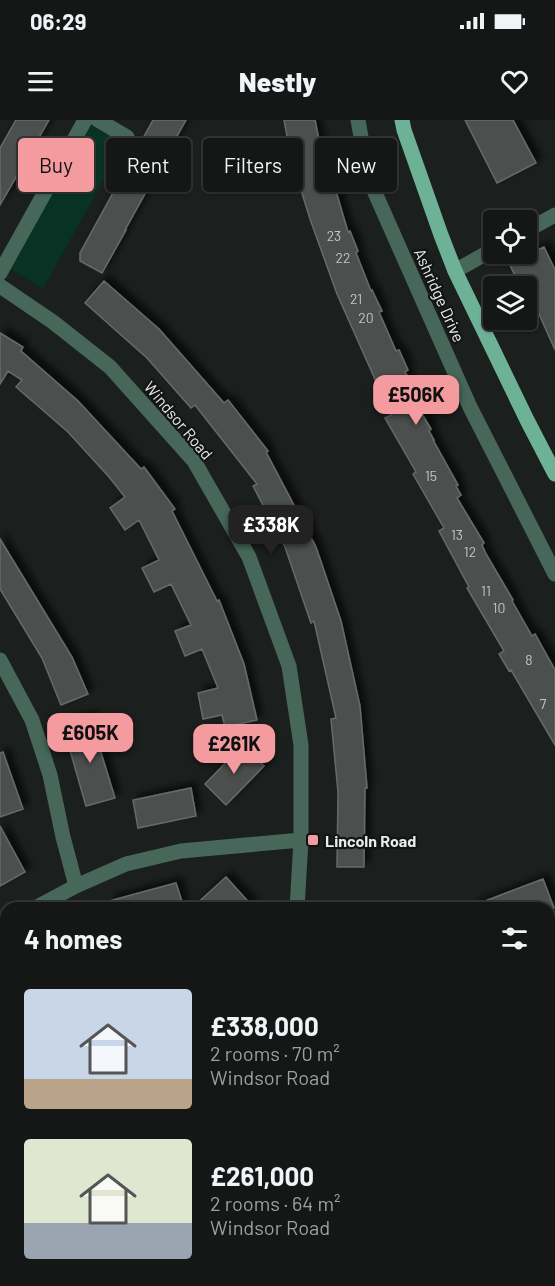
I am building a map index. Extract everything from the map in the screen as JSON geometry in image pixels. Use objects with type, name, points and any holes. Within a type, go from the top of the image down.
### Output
[{"type":"main road","points":[[402,120],[455,271],[555,474]]},
{"type":"street","points":[[0,273],[85,120]]},
{"type":"street","points":[[98,120],[127,137]]},
{"type":"street","name":"Ashridge Drive","points":[[358,120],[368,177],[470,407],[555,574]]},
{"type":"street","points":[[537,225],[555,215]]},
{"type":"street","points":[[455,271],[483,255]]},
{"type":"street","name":"Windsor Road","points":[[0,286],[53,322],[110,367],[194,461],[249,557],[289,666],[301,745],[301,840],[297,902]]},
{"type":"street","points":[[0,660],[32,720],[50,775],[76,886]]},
{"type":"street","points":[[46,902],[126,864],[181,851],[301,840]]},
{"type":"green space","points":[[90,125],[115,138],[106,138],[106,175],[43,289],[10,269],[53,192],[94,192],[94,138],[83,138]]},
{"type":"building","points":[[16,120],[49,120],[39,138],[18,138],[18,174],[0,205],[0,148]]},
{"type":"building","points":[[153,120],[186,120],[176,138],[143,138]]},
{"type":"building","points":[[284,120],[315,120],[319,138],[315,138],[315,192],[336,192],[348,232],[350,231],[358,251],[356,253],[371,291],[382,311],[379,312],[396,351],[399,350],[408,370],[405,372],[410,381],[404,384],[431,429],[429,431],[433,440],[458,485],[456,486],[461,495],[457,498],[484,543],[482,545],[486,554],[532,636],[535,634],[555,670],[555,745],[511,670],[509,671],[499,654],[504,651],[467,588],[469,587],[439,531],[444,528],[385,418],[391,415],[337,294],[302,192],[303,138],[287,138]]},
{"type":"building","points":[[465,120],[513,120],[536,163],[497,183]]},
{"type":"building","points":[[113,192],[146,192],[102,273],[80,261],[80,253]]},
{"type":"building","points":[[544,247],[555,270],[555,350],[539,314],[537,315],[537,276],[515,276],[509,264],[537,264],[537,250]]},
{"type":"building","points":[[104,281],[159,329],[224,403],[228,400],[268,451],[266,452],[316,547],[341,621],[360,706],[367,788],[365,788],[364,867],[337,867],[338,792],[331,719],[336,718],[314,621],[311,623],[285,547],[253,486],[257,484],[195,405],[191,408],[147,358],[85,303]]},
{"type":"building","points":[[0,333],[23,347],[21,351],[78,401],[141,469],[144,467],[175,509],[172,511],[217,601],[219,600],[244,664],[257,720],[225,727],[222,715],[203,719],[198,693],[218,688],[202,649],[185,656],[175,631],[191,625],[171,584],[154,592],[142,568],[159,560],[139,520],[125,530],[110,508],[125,497],[68,432],[16,387],[22,380],[8,371],[0,384]]},
{"type":"building","points":[[0,539],[72,657],[88,694],[61,705],[42,658],[0,589]]},
{"type":"building","points":[[90,717],[115,798],[86,806],[69,747],[77,744],[69,722]]},
{"type":"building","points":[[243,745],[264,766],[226,805],[205,784]]},
{"type":"building","points":[[3,752],[23,809],[0,817],[0,753]]},
{"type":"building","points":[[191,788],[196,816],[138,828],[133,800]]},
{"type":"building","points":[[0,826],[25,872],[0,886]]},
{"type":"building","points":[[226,877],[249,902],[199,902]]},
{"type":"building","points":[[543,879],[552,902],[483,902]]},
{"type":"building","points":[[176,883],[182,902],[109,902]]},
{"type":"place","name":"Lincoln Road","points":[[313,840]]}]
